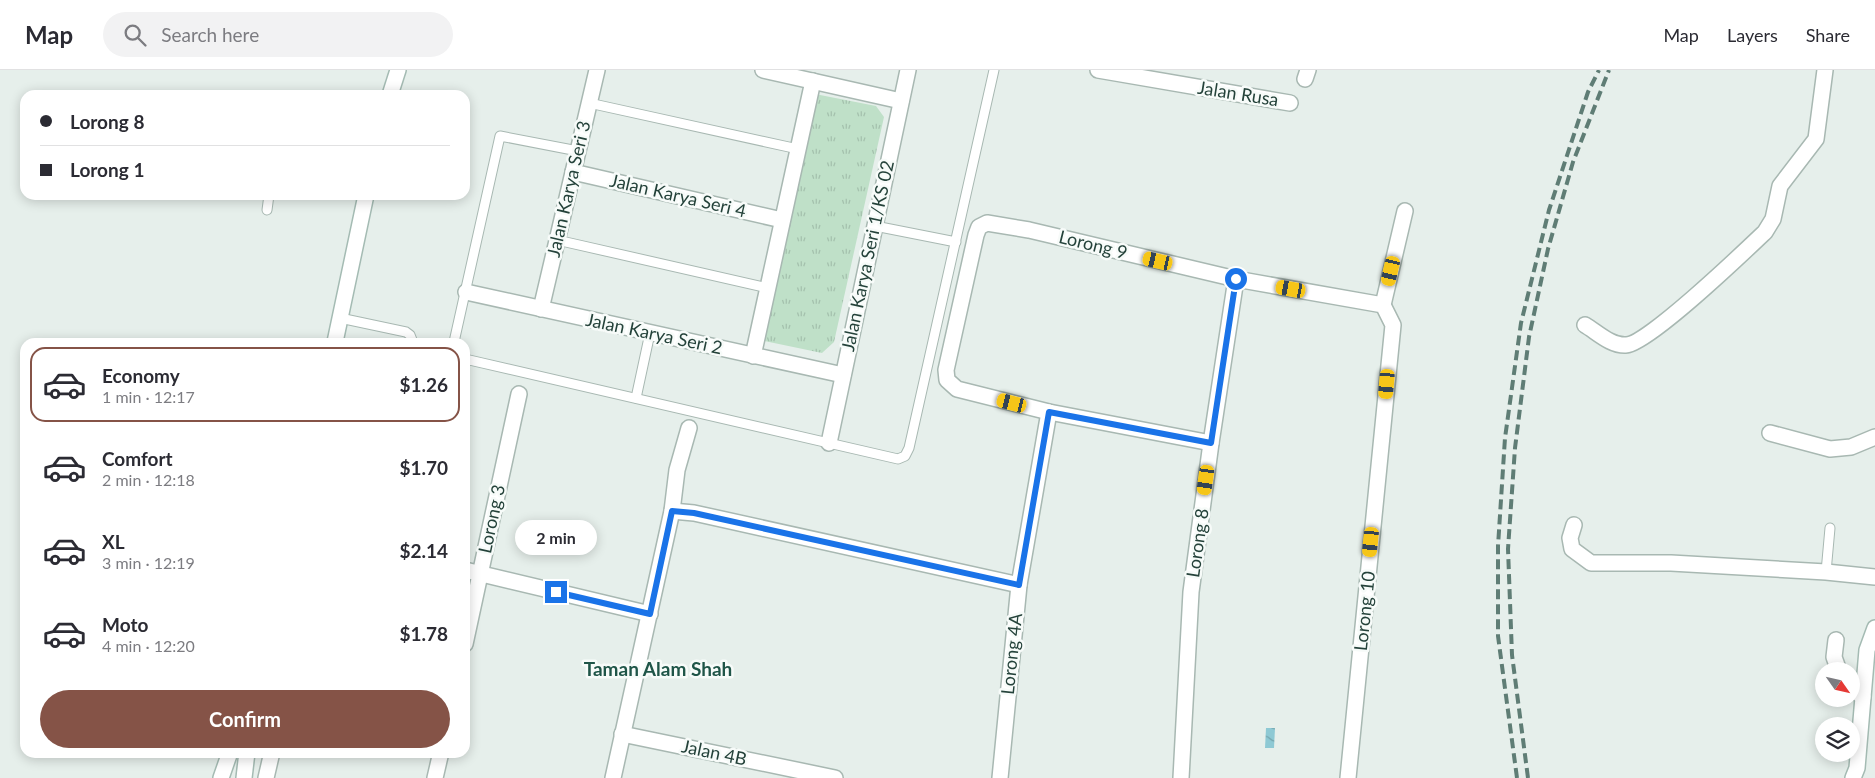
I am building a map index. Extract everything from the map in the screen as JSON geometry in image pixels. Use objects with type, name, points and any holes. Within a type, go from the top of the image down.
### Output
[{"type":"street","points":[[387,90],[389,70]]},
{"type":"street","points":[[392,90],[398,70]]},
{"type":"street","name":"Jalan Karya Seri 3","points":[[541,309],[597,70]]},
{"type":"street","points":[[763,70],[901,101]]},
{"type":"street","name":"Jalan Karya Seri 1/KS 02","points":[[829,443],[908,70]]},
{"type":"street","name":"Jalan Rusa","points":[[1100,70],[1290,103]]},
{"type":"street","points":[[1585,325],[1617,345],[1628,346],[1655,330],[1765,232],[1773,219],[1780,186],[1816,139],[1825,70]]},
{"type":"street","points":[[753,356],[813,81]]},
{"type":"street","name":"Jalan Karya Seri 4","points":[[573,172],[782,220]]},
{"type":"street","points":[[336,338],[365,200]]},
{"type":"street","points":[[1383,305],[1405,211]]},
{"type":"street","name":"Lorong 9","points":[[1049,412],[957,389],[947,380],[946,370],[976,235],[979,227],[988,223],[1029,230],[1236,279],[1383,305]]},
{"type":"street","name":"Lorong 8","points":[[1180,778],[1191,592],[1236,279]]},
{"type":"street","name":"Jalan Karya Seri 2","points":[[466,292],[843,375]]},
{"type":"street","name":"Lorong 10","points":[[1348,778],[1393,325],[1383,305]]},
{"type":"street","name":"Lorong 3","points":[[470,622],[520,394]]},
{"type":"street","points":[[1049,412],[1211,443]]},
{"type":"street","name":"Lorong 4A","points":[[1000,778],[1019,585],[1049,412]]},
{"type":"street","points":[[613,778],[672,511],[677,470],[689,428]]},
{"type":"street","points":[[1770,433],[1830,449],[1851,446],[1875,437]]},
{"type":"street","points":[[672,511],[694,513],[1019,585]]},
{"type":"street","points":[[1574,525],[1570,538],[1572,549],[1591,563],[1671,563],[1826,572],[1875,577]]},
{"type":"street","points":[[470,571],[650,614]]},
{"type":"street","points":[[1860,687],[1870,671],[1867,650],[1875,628]]},
{"type":"street","points":[[1836,640],[1834,657],[1836,662]]},
{"type":"street","points":[[1854,778],[1857,768],[1857,708]]},
{"type":"street","name":"Jalan 4B","points":[[622,734],[835,778]]},
{"type":"street","points":[[221,778],[228,758]]},
{"type":"street","points":[[244,778],[246,758]]},
{"type":"street","points":[[266,778],[271,758]]},
{"type":"street","points":[[435,778],[440,758]]},
{"type":"lane","points":[[470,361],[829,443],[898,458],[905,456],[909,448],[994,70]]},
{"type":"lane","points":[[589,103],[798,149]]},
{"type":"lane","points":[[455,338],[500,136],[578,151]]},
{"type":"lane","points":[[267,210],[268,200]]},
{"type":"lane","points":[[875,226],[956,242]]},
{"type":"lane","points":[[557,240],[768,288]]},
{"type":"lane","points":[[340,318],[406,332],[411,338]]},
{"type":"lane","points":[[636,398],[650,332]]},
{"type":"lane","points":[[1826,572],[1830,528]]},
{"type":"green space","points":[[815,94],[876,106],[884,117],[834,342],[822,353],[760,340]]},
{"type":"water","points":[[1266,728],[1275,728],[1274,748],[1265,748]]},
{"type":"railway","points":[[1517,778],[1498,636],[1498,546],[1505,438],[1521,323],[1549,210],[1588,92],[1599,70]]},
{"type":"railway","points":[[1528,778],[1512,655],[1508,549],[1515,448],[1529,337],[1548,249],[1573,162],[1609,70]]},
{"type":"district","name":"Taman Alam Shah","points":[[658,669]]},
{"type":"route","points":[[556,592],[650,614],[672,511],[694,513],[1019,585],[1049,412],[1211,443],[1236,279]]}]
